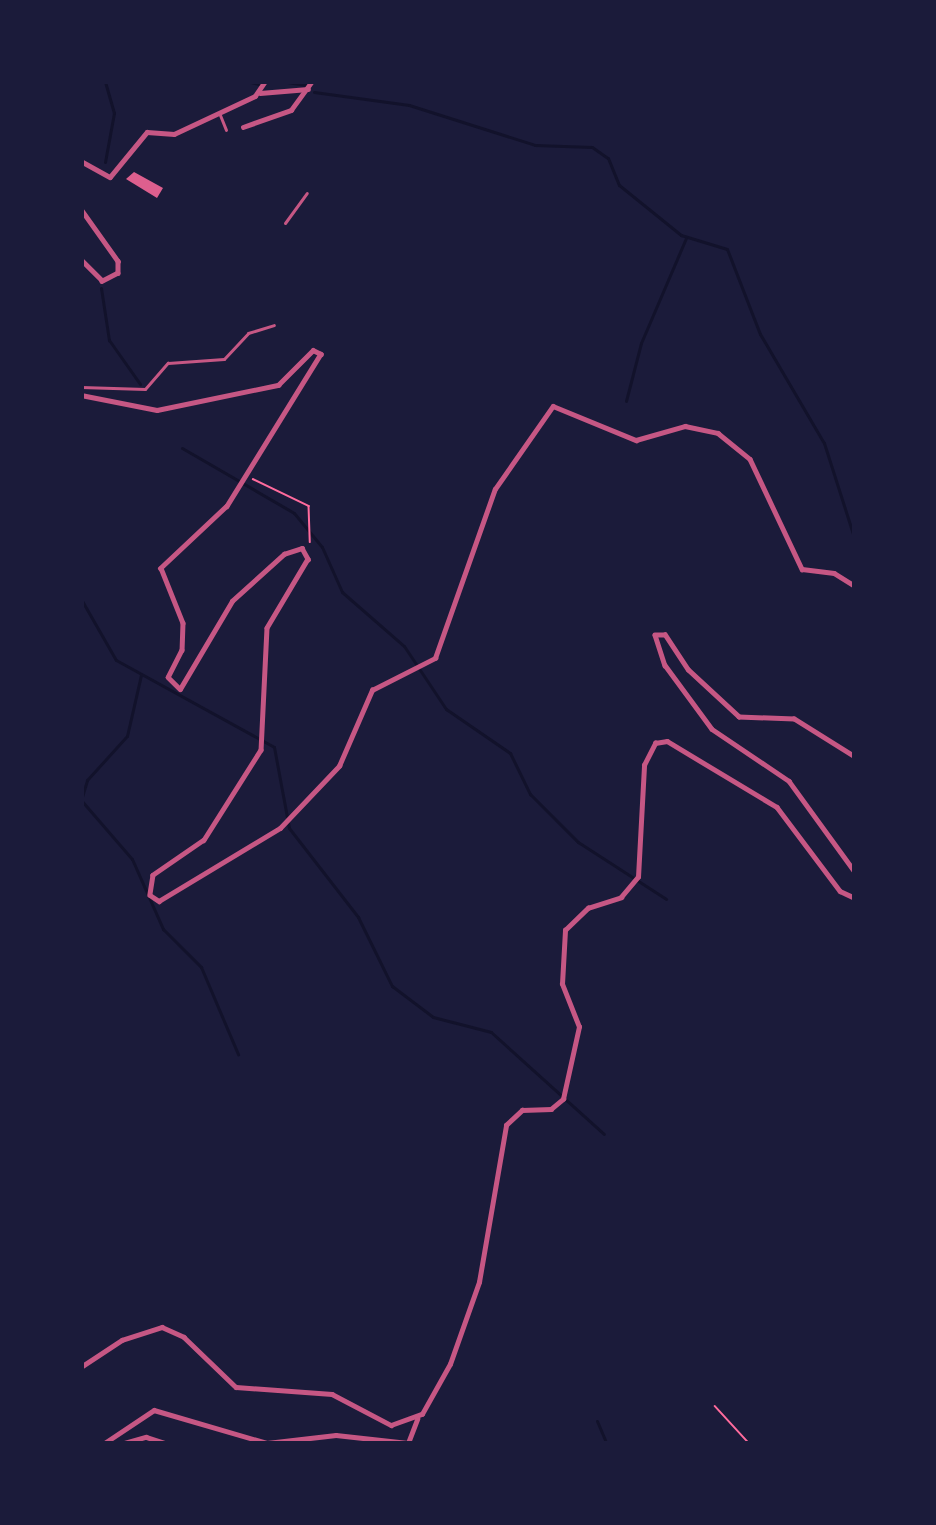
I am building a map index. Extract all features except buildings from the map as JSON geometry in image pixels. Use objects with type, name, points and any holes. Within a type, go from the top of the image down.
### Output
[{"type":"street","points":[[260,93],[265,81]]},
{"type":"street","points":[[81,161],[110,177],[147,132],[174,134],[260,93],[311,85]]},
{"type":"street","points":[[243,127],[291,110],[311,85]]},
{"type":"street","points":[[218,111],[226,130]]},
{"type":"street","points":[[285,223],[307,193]]},
{"type":"street","points":[[81,209],[118,261],[118,273],[102,281],[81,260]]},
{"type":"street","points":[[81,391],[145,388],[168,363],[224,359],[248,333],[274,325]]},
{"type":"street","points":[[81,391],[157,410],[278,385],[319,350],[312,374],[222,511],[160,568],[183,622],[182,650],[168,677],[174,688],[193,677],[224,610],[284,554],[305,550],[307,561],[268,628],[261,751],[204,840],[156,871],[149,889],[156,900],[280,828],[339,766],[375,687],[438,654],[495,489],[553,406],[636,440],[685,426],[718,433],[750,459],[802,569],[834,572],[855,586]]},
{"type":"street","points":[[855,757],[794,719],[739,717],[688,670],[665,635],[656,634],[664,665],[712,729],[789,781],[855,872]]},
{"type":"street","points":[[103,1444],[154,1410],[267,1443],[336,1435],[408,1443],[450,1364],[479,1282],[506,1125],[522,1110],[551,1109],[563,1099],[579,1027],[562,983],[565,929],[588,908],[621,897],[638,877],[651,746],[667,741],[756,790],[802,834],[840,891],[855,898]]},
{"type":"street","points":[[81,1367],[122,1340],[162,1327],[184,1337],[236,1387],[332,1394],[391,1425],[417,1419]]},
{"type":"street","points":[[121,1444],[146,1437],[168,1444]]},
{"type":"path","points":[[243,475],[308,506],[312,541],[305,550]]},
{"type":"path","points":[[715,1406],[750,1444]]},
{"type":"waterway","points":[[105,81],[114,113],[105,162]]},
{"type":"waterway","points":[[230,81],[243,81]]},
{"type":"waterway","points":[[246,81],[259,84]]},
{"type":"waterway","points":[[281,81],[306,85]]},
{"type":"waterway","points":[[314,92],[409,105],[535,145],[592,147],[608,158],[619,185],[681,235],[727,249],[760,334],[824,443],[855,540]]},
{"type":"waterway","points":[[626,401],[641,343],[686,238]]},
{"type":"waterway","points":[[101,288],[109,340],[140,384]]},
{"type":"waterway","points":[[182,448],[294,513],[322,547],[342,592],[404,646],[446,709],[510,753],[530,794],[578,842],[666,899]]},
{"type":"waterway","points":[[81,599],[116,660],[274,747],[289,828],[358,917],[392,986],[433,1017],[491,1032],[604,1134]]},
{"type":"waterway","points":[[81,800],[87,780],[127,736],[141,675]]},
{"type":"waterway","points":[[81,800],[132,859],[163,929],[201,967],[238,1054]]},
{"type":"waterway","points":[[597,1421],[607,1444]]}]
